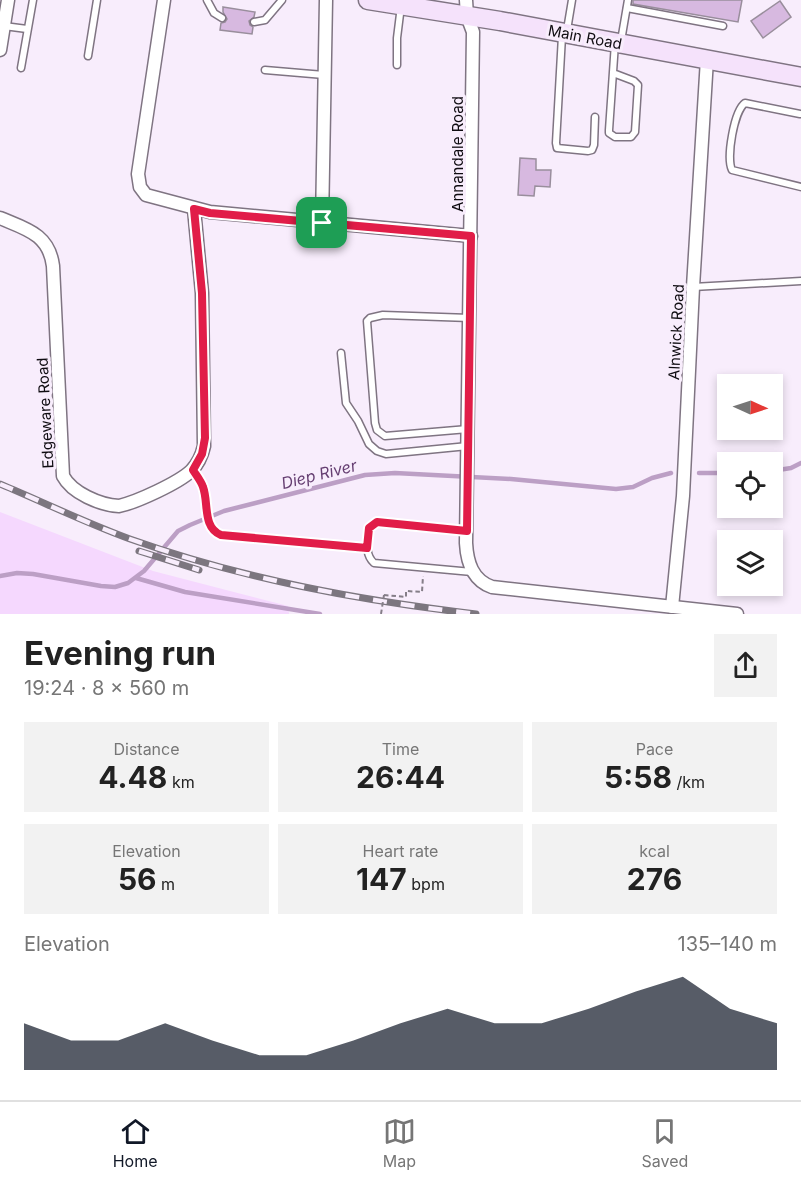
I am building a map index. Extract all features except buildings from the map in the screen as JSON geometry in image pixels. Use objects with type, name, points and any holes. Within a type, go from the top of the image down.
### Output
[{"type":"main road","name":"Main Road","points":[[368,0],[401,6],[467,8],[564,33],[801,78]]},
{"type":"street","points":[[0,50],[2,26],[8,0]]},
{"type":"street","points":[[164,0],[138,181],[147,195],[194,209],[471,236]]},
{"type":"street","points":[[322,223],[326,0]]},
{"type":"street","name":"Annandale Road","points":[[467,8],[473,32],[467,555],[475,575]]},
{"type":"street","name":"Alnwick Road","points":[[672,607],[683,496],[707,59]]},
{"type":"street","points":[[193,470],[202,454],[205,438],[202,293],[194,209]]},
{"type":"street","name":"Edgeware Road","points":[[0,218],[37,235],[50,252],[54,278],[62,471],[65,480],[80,492],[110,505],[119,506],[180,479],[193,470]]},
{"type":"street","points":[[475,575],[484,584],[492,587],[737,614]]},
{"type":"lane","points":[[21,68],[33,0]]},
{"type":"lane","points":[[88,56],[97,0]]},
{"type":"lane","points":[[207,0],[214,13],[222,18]]},
{"type":"lane","points":[[254,22],[265,20],[282,0]]},
{"type":"lane","points":[[572,0],[564,33],[557,148],[592,150],[596,117]]},
{"type":"lane","points":[[613,74],[634,81],[638,86],[635,132],[631,137],[612,137],[609,133],[613,74],[628,0]]},
{"type":"lane","points":[[397,65],[397,38],[401,6]]},
{"type":"lane","points":[[627,8],[723,26]]},
{"type":"lane","points":[[2,26],[27,29]]},
{"type":"lane","points":[[265,70],[324,75]]},
{"type":"lane","points":[[800,114],[745,103],[738,112],[728,158],[732,170],[801,187]]},
{"type":"lane","points":[[693,287],[801,281]]},
{"type":"lane","points":[[468,429],[385,436],[380,433],[375,423],[367,321],[383,315],[470,318]]},
{"type":"lane","points":[[340,353],[346,403],[358,421],[365,438],[377,451],[386,454],[468,446]]},
{"type":"lane","points":[[467,531],[377,522],[369,528],[368,558],[374,563],[475,575]]},
{"type":"path","points":[[193,470],[203,487],[210,525],[215,532],[221,535],[367,548]]},
{"type":"path","points":[[381,614],[384,595],[406,597],[406,591],[422,592],[423,568]]},
{"type":"shaded area","points":[[0,512],[153,571],[288,606],[289,614],[0,614]]},
{"type":"waterway","name":"Diep River","points":[[783,469],[801,463]]},
{"type":"waterway","name":"Diep River","points":[[0,576],[17,573],[33,574],[115,587],[128,583],[144,571],[178,531],[190,525],[224,511],[365,475],[395,473],[511,479],[616,489],[633,487],[652,478],[671,473]]},
{"type":"waterway","name":"Diep River","points":[[699,473],[717,473]]},
{"type":"waterway","points":[[136,578],[185,592],[320,614]]},
{"type":"railway","points":[[0,484],[114,533],[215,566],[344,595],[476,614]]},
{"type":"railway","points":[[139,551],[199,570]]},
{"type":"route","points":[[194,209],[210,213],[322,223],[471,236],[467,531],[377,522],[369,528],[367,548],[221,535],[215,532],[210,525],[203,487],[193,470],[202,454],[205,438],[202,293],[194,209]]}]
